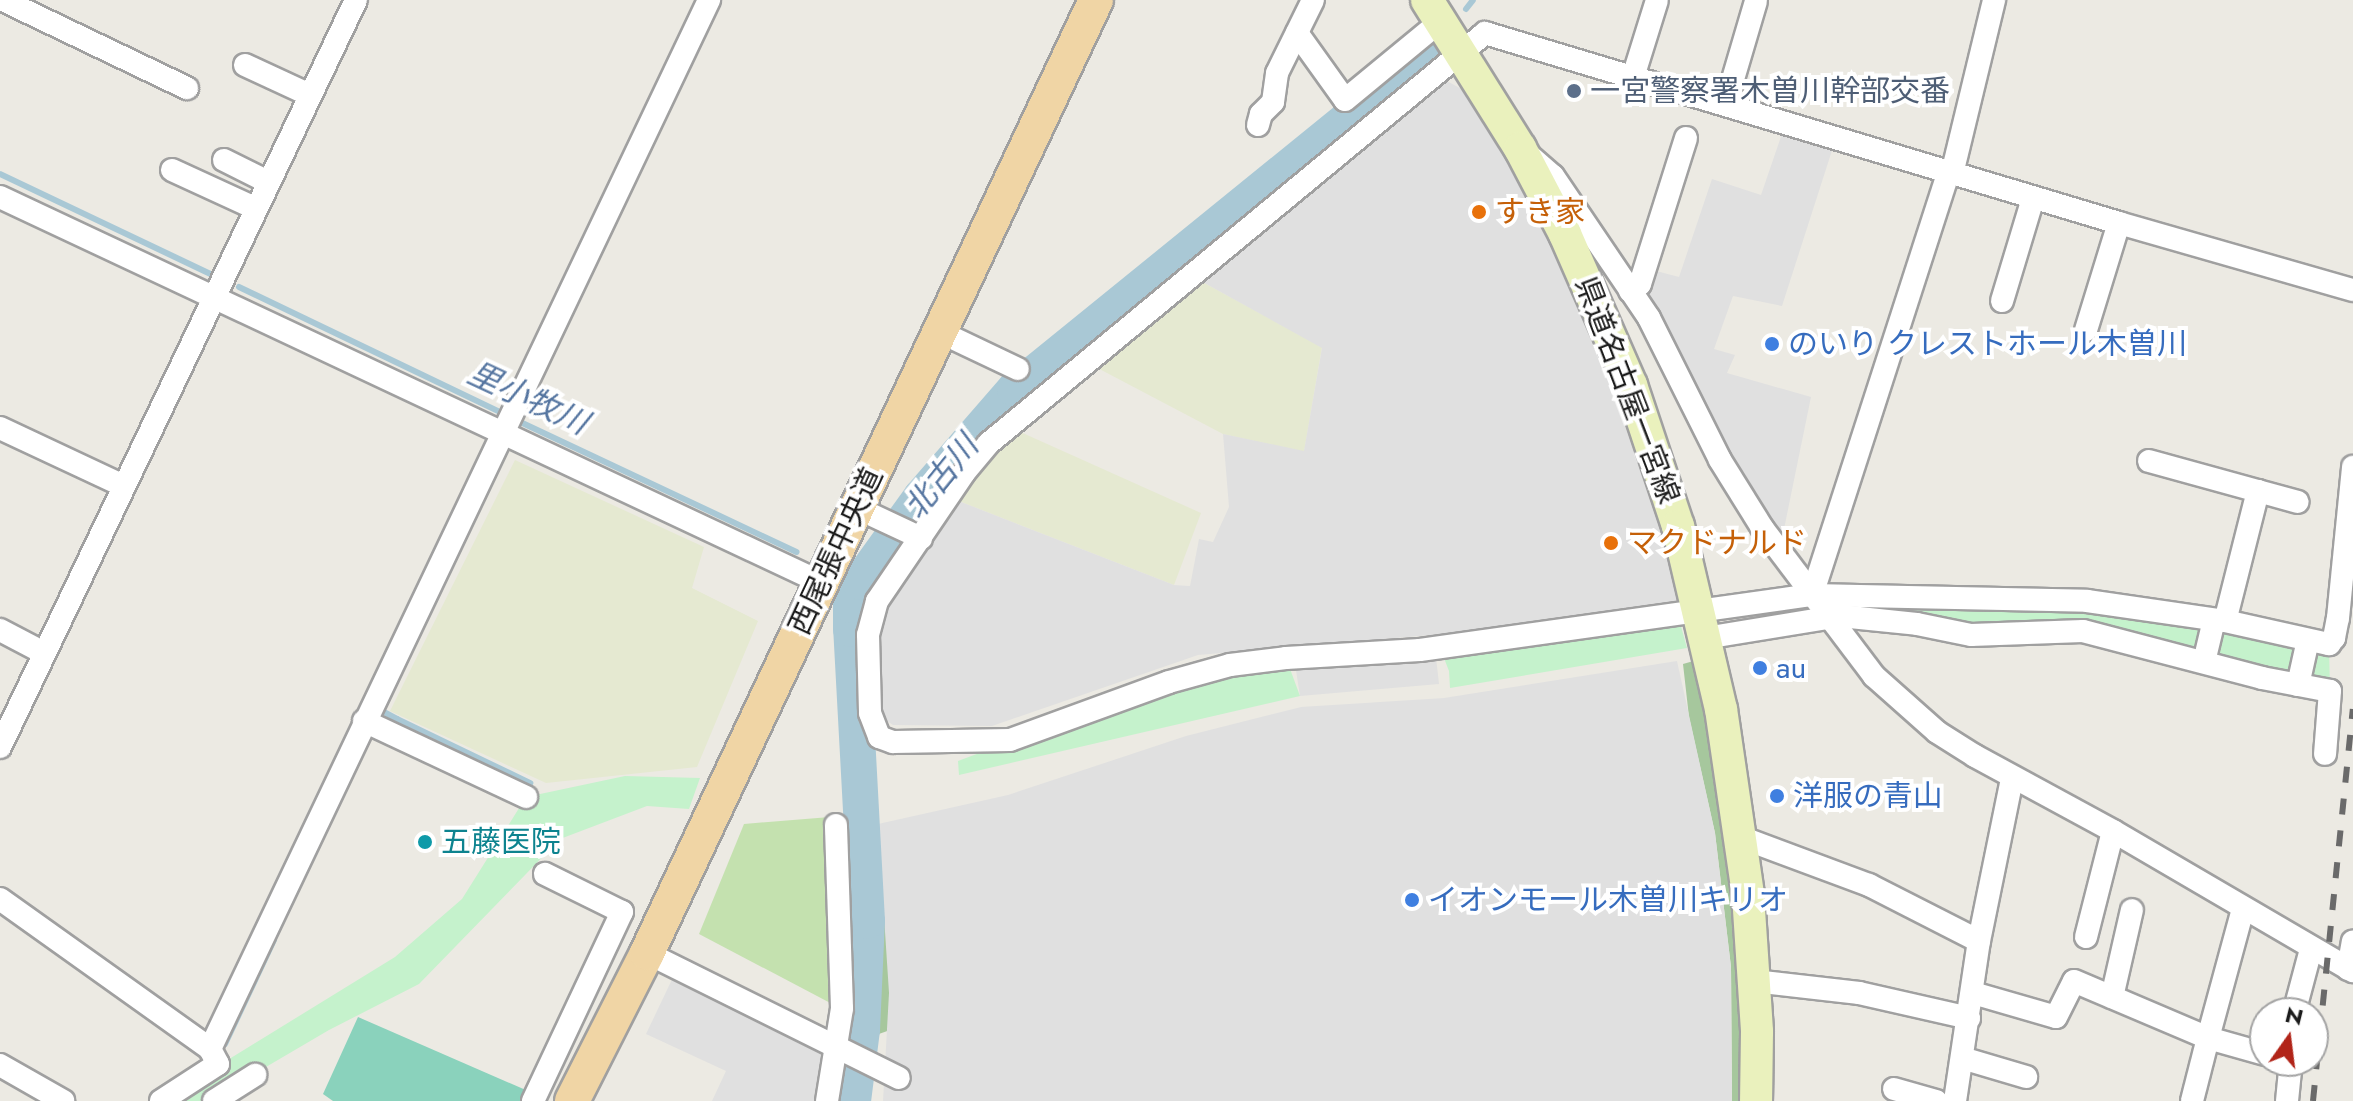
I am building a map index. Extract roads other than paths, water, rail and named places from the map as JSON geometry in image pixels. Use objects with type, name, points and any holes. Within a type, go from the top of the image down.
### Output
[{"type":"main road","name":"西尾張中央道","points":[[572,1101],[647,953],[822,583],[868,513],[940,332],[1091,2]]},
{"type":"main road","name":"県道名古屋一宮線","points":[[1434,10],[1520,148],[1601,309],[1631,385],[1678,526],[1721,709],[1740,837],[1754,981],[1756,1101]]},
{"type":"street","points":[[3,0],[187,88]]},
{"type":"street","points":[[0,747],[356,0]]},
{"type":"street","points":[[210,1049],[709,0]]},
{"type":"street","points":[[1258,125],[1261,114],[1273,102],[1277,73],[1313,0]]},
{"type":"street","points":[[1634,74],[1657,0]]},
{"type":"street","points":[[1812,595],[1950,174],[1994,0]]},
{"type":"street","points":[[1726,103],[1756,1]]},
{"type":"street","points":[[1297,33],[1345,100],[1434,10]]},
{"type":"street","points":[[2325,754],[2330,691],[2083,631],[1971,635],[1893,621],[1840,616],[1701,624],[1230,665],[1169,682],[1010,740],[893,742],[879,737],[870,713],[868,635],[877,601],[916,535],[989,443],[1485,33],[1634,74],[1950,174],[2353,290]]},
{"type":"street","points":[[245,65],[310,95]]},
{"type":"street","points":[[1630,291],[1640,284],[1686,138]]},
{"type":"street","points":[[1520,148],[1553,176],[1675,364],[1720,460],[1763,529],[1874,676],[1937,732],[2012,779],[2113,831],[2351,970],[2353,941]]},
{"type":"street","points":[[224,160],[268,182]]},
{"type":"street","points":[[172,170],[255,208]]},
{"type":"street","points":[[0,197],[213,297],[506,422],[822,583]]},
{"type":"street","points":[[2002,301],[2033,198]]},
{"type":"street","points":[[2086,330],[2119,223]]},
{"type":"street","points":[[940,332],[1018,369]]},
{"type":"street","points":[[0,428],[124,486]]},
{"type":"street","points":[[2149,461],[2298,502]]},
{"type":"street","points":[[1701,624],[1812,595],[2087,601],[2219,620],[2329,644],[2334,638],[2353,467]]},
{"type":"street","points":[[2204,662],[2258,491]]},
{"type":"street","points":[[868,513],[916,535]]},
{"type":"street","points":[[2083,631],[2087,601]]},
{"type":"street","points":[[0,630],[44,653]]},
{"type":"street","points":[[2298,685],[2308,640]]},
{"type":"street","points":[[364,721],[526,797]]},
{"type":"street","points":[[1955,1101],[1979,941],[2012,779]]},
{"type":"street","points":[[827,1101],[839,1048],[842,1008],[836,825]]},
{"type":"street","points":[[2086,937],[2113,831]]},
{"type":"street","points":[[1740,837],[1869,885],[1979,941]]},
{"type":"street","points":[[533,1101],[622,912],[545,874]]},
{"type":"street","points":[[0,899],[210,1049],[218,1064],[161,1101]]},
{"type":"street","points":[[2192,1101],[2243,909]]},
{"type":"street","points":[[2112,997],[2132,910]]},
{"type":"street","points":[[2298,997],[2311,949]]},
{"type":"street","points":[[647,953],[899,1078]]},
{"type":"street","points":[[1754,981],[1859,993],[1969,1018]]},
{"type":"street","points":[[1973,993],[2056,1017],[2074,981],[2208,1038],[2249,1050]]},
{"type":"street","points":[[1962,1058],[2026,1077]]},
{"type":"street","points":[[0,1065],[63,1101]]},
{"type":"street","points":[[214,1101],[255,1075]]},
{"type":"street","points":[[2287,1101],[2289,1077]]},
{"type":"street","points":[[1894,1089],[1936,1101]]},
{"type":"waterway","name":"北古川","points":[[1466,9],[1473,0]]},
{"type":"waterway","name":"北古川","points":[[853,1101],[862,1030],[867,921],[851,629],[851,605],[860,582],[921,497],[1015,389],[1407,71],[1432,46]]},
{"type":"waterway","name":"里小牧川","points":[[0,174],[211,274]]},
{"type":"waterway","name":"里小牧川","points":[[239,287],[506,415]]},
{"type":"waterway","name":"里小牧川","points":[[516,420],[797,552]]},
{"type":"waterway","points":[[384,706],[382,711],[397,719],[530,783]]},
{"type":"waterway","points":[[225,1044],[274,940]]},
{"type":"railway","points":[[2313,1101],[2353,709]]},
{"type":"place","name":"一宮警察署木曽川幹部交番","points":[[1574,91]]},
{"type":"place","name":"すき家","points":[[1479,212]]},
{"type":"place","name":"のいり クレストホール木曽川","points":[[1772,344]]},
{"type":"place","name":"マクドナルド","points":[[1611,543]]},
{"type":"place","name":"au","points":[[1760,668]]},
{"type":"place","name":"洋服の青山","points":[[1777,796]]},
{"type":"place","name":"五藤医院","points":[[425,842]]},
{"type":"place","name":"イオンモール木曽川キリオ","points":[[1412,900]]}]
